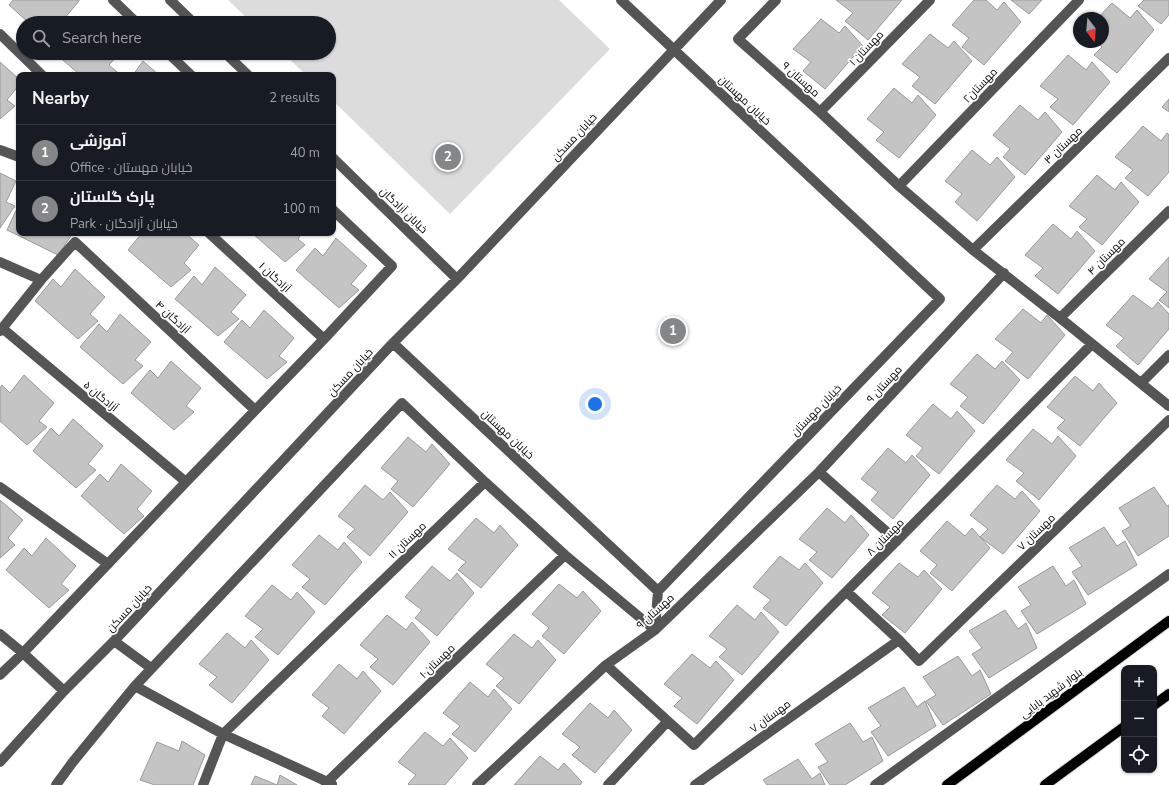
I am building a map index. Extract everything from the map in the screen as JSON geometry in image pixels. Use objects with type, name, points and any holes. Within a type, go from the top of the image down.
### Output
[{"type":"main road","name":"بلوار شهید بابایی","points":[[947,785],[1169,621]]},
{"type":"main road","points":[[1157,703],[1169,694]]},
{"type":"main road","points":[[1045,785],[1121,729]]},
{"type":"street","points":[[112,0],[129,16]]},
{"type":"street","points":[[170,0],[187,16]]},
{"type":"street","name":"خیابان مهستان","points":[[393,343],[658,591],[940,299],[621,0]]},
{"type":"street","name":"خیابان مسکن","points":[[0,762],[64,691],[114,642],[393,343],[457,279],[720,0]]},
{"type":"street","name":"مهستان ۹","points":[[477,785],[606,665],[655,630],[819,472],[1004,273],[973,250],[899,186],[820,112],[738,39],[776,0]]},
{"type":"street","name":"مهستان ۱","points":[[820,112],[930,0]]},
{"type":"street","name":"مهستان۲","points":[[899,186],[1078,0]]},
{"type":"street","points":[[0,34],[16,50]]},
{"type":"street","name":"مهستان ۳","points":[[973,250],[1169,58]]},
{"type":"street","points":[[27,60],[39,72]]},
{"type":"street","points":[[175,60],[188,72]]},
{"type":"street","points":[[232,60],[245,72]]},
{"type":"street","points":[[0,150],[16,156]]},
{"type":"street","name":"خیابان آزادگان","points":[[336,161],[457,279]]},
{"type":"street","name":"مهستان ۴","points":[[1060,318],[1169,210]]},
{"type":"street","points":[[0,675],[23,653],[324,339],[392,266],[336,213]]},
{"type":"street","name":"آزادگان ۱","points":[[212,236],[324,339]]},
{"type":"street","name":"آزادگان ۴","points":[[41,280],[75,242],[255,410]]},
{"type":"street","points":[[0,262],[41,280],[1,330]]},
{"type":"street","points":[[1004,273],[1169,406]]},
{"type":"street","name":"آزادگان ۵","points":[[1,330],[186,482]]},
{"type":"street","name":"مهستان ۸","points":[[667,722],[694,745],[1092,344]]},
{"type":"street","points":[[1141,383],[1169,355]]},
{"type":"street","points":[[56,785],[72,763],[135,686],[402,403],[565,555],[655,630]]},
{"type":"street","name":"مهستان ۷","points":[[695,785],[899,640],[919,662],[1169,420]]},
{"type":"street","points":[[819,472],[898,541]]},
{"type":"street","name":"مهستان ۱۱","points":[[203,785],[223,734],[485,482]]},
{"type":"street","points":[[0,487],[108,564]]},
{"type":"street","name":"مهستان۱۰","points":[[329,784],[565,555]]},
{"type":"street","points":[[875,785],[1169,574]]},
{"type":"street","points":[[655,630],[658,591]]},
{"type":"street","points":[[847,592],[899,640]]},
{"type":"street","points":[[0,634],[64,691]]},
{"type":"street","points":[[114,642],[152,668]]},
{"type":"street","points":[[606,665],[667,722],[608,785]]},
{"type":"street","points":[[135,686],[223,734],[329,784]]},
{"type":"shaded area","points":[[228,0],[559,0],[610,49],[450,214],[336,104],[336,72],[303,72],[290,60],[336,60],[336,16],[245,16]]},
{"type":"building","points":[[13,0],[79,0],[66,16],[21,16],[9,5]]},
{"type":"building","points":[[836,0],[902,0],[868,40],[845,21],[853,13]]},
{"type":"building","points":[[974,0],[986,0],[997,10],[1004,2],[1021,22],[984,65],[962,47],[969,38],[952,25]]},
{"type":"building","points":[[1011,0],[1042,0],[1029,14]]},
{"type":"building","points":[[1144,0],[1169,0],[1169,15],[1161,24],[1138,6]]},
{"type":"building","points":[[1112,3],[1130,18],[1137,10],[1154,30],[1117,73],[1094,55],[1101,48],[1109,48],[1109,12],[1104,12]]},
{"type":"building","points":[[821,19],[839,33],[845,26],[863,46],[825,89],[803,71],[811,62],[793,49]]},
{"type":"building","points":[[930,34],[948,48],[954,41],[972,61],[935,104],[912,86],[920,77],[902,64]]},
{"type":"building","points":[[1068,55],[1086,70],[1092,62],[1110,82],[1073,125],[1050,107],[1058,99],[1040,86]]},
{"type":"building","points":[[63,60],[114,60],[109,65],[117,72],[77,72]]},
{"type":"building","points":[[143,61],[156,72],[135,72]]},
{"type":"building","points":[[0,62],[16,76],[16,89],[7,100],[15,106],[0,119]]},
{"type":"building","points":[[894,88],[912,103],[918,95],[936,115],[899,158],[876,140],[884,132],[867,119]]},
{"type":"building","points":[[1169,99],[1169,112],[1162,107]]},
{"type":"building","points":[[1020,105],[1038,120],[1045,112],[1062,132],[1025,175],[1003,157],[1010,149],[993,135]]},
{"type":"building","points":[[1143,126],[1161,141],[1167,133],[1169,135],[1169,172],[1148,196],[1125,178],[1133,170],[1115,157]]},
{"type":"building","points":[[972,150],[990,165],[997,157],[1015,177],[977,221],[955,202],[962,194],[945,181]]},
{"type":"building","points":[[0,173],[16,181],[6,202],[15,206],[0,228]]},
{"type":"building","points":[[1097,175],[1115,190],[1121,182],[1139,202],[1102,245],[1079,227],[1087,219],[1069,206]]},
{"type":"building","points":[[16,210],[16,234],[7,230]]},
{"type":"building","points":[[1053,224],[1071,239],[1077,231],[1095,251],[1058,294],[1035,276],[1043,268],[1025,255]]},
{"type":"building","points":[[19,236],[71,236],[58,255]]},
{"type":"building","points":[[140,236],[188,236],[199,245],[184,263],[191,270],[171,287],[128,250]]},
{"type":"building","points":[[255,236],[300,236],[298,239],[305,245],[285,262]]},
{"type":"building","points":[[336,238],[367,266],[351,284],[359,290],[339,308],[296,270],[315,248],[323,256]]},
{"type":"building","points":[[1169,257],[1169,308],[1159,300],[1167,292],[1149,279]]},
{"type":"building","points":[[215,267],[246,295],[231,312],[239,319],[218,336],[175,299],[194,276],[202,285]]},
{"type":"building","points":[[75,269],[105,297],[90,314],[98,321],[78,339],[35,301],[53,279],[61,287]]},
{"type":"building","points":[[1133,295],[1152,309],[1158,302],[1169,314],[1169,329],[1138,365],[1116,346],[1124,338],[1106,325]]},
{"type":"building","points":[[1023,309],[1041,323],[1047,315],[1065,335],[1028,379],[1005,361],[1013,352],[995,339]]},
{"type":"building","points":[[264,310],[294,338],[279,356],[287,362],[267,379],[224,342],[242,320],[250,328]]},
{"type":"building","points":[[120,314],[151,342],[135,360],[143,366],[123,384],[80,347],[99,324],[107,332]]},
{"type":"building","points":[[977,354],[995,369],[1002,361],[1020,380],[983,424],[960,406],[968,397],[950,384]]},
{"type":"building","points":[[171,361],[201,388],[186,406],[194,412],[174,430],[131,393],[150,370],[158,378]]},
{"type":"building","points":[[24,375],[54,403],[39,421],[47,427],[27,445],[0,421],[0,388],[2,385],[10,393]]},
{"type":"building","points":[[1075,376],[1093,391],[1099,383],[1117,403],[1080,446],[1057,428],[1065,420],[1047,407]]},
{"type":"building","points":[[933,404],[951,419],[957,411],[975,431],[939,474],[916,456],[923,448],[906,435]]},
{"type":"building","points":[[73,419],[103,446],[88,464],[96,470],[76,488],[33,451],[51,428],[59,436]]},
{"type":"building","points":[[1033,429],[1052,444],[1058,436],[1076,456],[1039,500],[1016,481],[1024,473],[1006,460]]},
{"type":"building","points":[[408,437],[426,452],[432,444],[450,464],[413,507],[391,489],[398,481],[381,468]]},
{"type":"building","points":[[888,448],[906,463],[912,455],[930,475],[893,519],[871,500],[878,492],[861,479]]},
{"type":"building","points":[[121,464],[152,491],[137,509],[144,516],[124,534],[81,496],[100,474],[108,482]]},
{"type":"building","points":[[365,485],[383,500],[390,492],[408,512],[370,556],[347,537],[355,529],[338,516]]},
{"type":"building","points":[[997,485],[1015,499],[1022,491],[1040,511],[1003,554],[980,537],[988,529],[970,515]]},
{"type":"building","points":[[1154,487],[1167,506],[1169,505],[1169,536],[1138,556],[1122,531],[1131,526],[1119,508]]},
{"type":"building","points":[[0,500],[23,520],[8,538],[15,545],[0,558]]},
{"type":"building","points":[[827,508],[845,523],[851,515],[869,535],[832,578],[809,560],[817,552],[799,539]]},
{"type":"building","points":[[476,518],[494,533],[500,525],[518,545],[481,588],[458,570],[466,562],[448,549]]},
{"type":"building","points":[[947,521],[965,536],[972,528],[990,548],[952,591],[930,573],[937,565],[920,551]]},
{"type":"building","points":[[1104,527],[1117,546],[1125,541],[1137,565],[1088,595],[1072,572],[1082,566],[1069,548]]},
{"type":"building","points":[[319,535],[338,550],[344,542],[362,562],[325,605],[302,587],[310,579],[292,565]]},
{"type":"building","points":[[46,538],[76,566],[61,584],[69,590],[49,608],[6,570],[24,548],[32,556]]},
{"type":"building","points":[[780,556],[799,570],[805,563],[823,583],[786,626],[763,608],[771,600],[753,587]]},
{"type":"building","points":[[899,563],[918,577],[924,570],[942,589],[905,633],[882,615],[890,607],[872,593]]},
{"type":"building","points":[[432,566],[450,581],[457,573],[474,593],[437,636],[415,618],[422,610],[405,597]]},
{"type":"building","points":[[1053,566],[1066,586],[1074,580],[1086,604],[1037,634],[1021,611],[1031,605],[1018,587]]},
{"type":"building","points":[[559,584],[577,598],[583,591],[601,611],[564,654],[542,636],[549,628],[532,614]]},
{"type":"building","points":[[272,585],[291,600],[297,592],[315,612],[278,655],[255,637],[263,629],[245,616]]},
{"type":"building","points":[[737,605],[755,620],[761,612],[779,632],[742,675],[719,657],[727,649],[709,636]]},
{"type":"building","points":[[1005,610],[1018,629],[1026,623],[1037,648],[989,678],[972,654],[982,648],[969,631]]},
{"type":"building","points":[[387,615],[406,630],[412,622],[430,642],[393,685],[370,667],[378,659],[360,645]]},
{"type":"building","points":[[227,633],[245,648],[251,640],[269,660],[232,703],[209,685],[217,677],[199,664]]},
{"type":"building","points":[[514,634],[532,648],[538,640],[556,660],[519,704],[496,686],[504,678],[486,664]]},
{"type":"building","points":[[692,654],[710,668],[716,661],[734,680],[697,724],[674,706],[682,698],[664,684]]},
{"type":"building","points":[[958,656],[972,676],[980,670],[991,694],[943,725],[926,701],[936,695],[923,677]]},
{"type":"building","points":[[339,664],[357,679],[363,671],[381,691],[344,734],[322,716],[329,708],[312,695]]},
{"type":"building","points":[[470,682],[488,697],[494,689],[512,709],[475,752],[452,734],[460,726],[443,713]]},
{"type":"building","points":[[904,687],[917,707],[925,701],[936,726],[888,756],[871,732],[881,726],[868,708]]},
{"type":"building","points":[[590,703],[608,718],[614,710],[632,730],[595,773],[572,755],[580,747],[562,734]]},
{"type":"building","points":[[850,723],[863,742],[872,737],[883,761],[845,785],[830,785],[818,767],[828,762],[815,744]]},
{"type":"building","points":[[425,732],[443,746],[450,738],[468,758],[445,785],[409,785],[408,784],[416,775],[398,762]]},
{"type":"building","points":[[182,741],[205,755],[193,785],[155,785],[140,780],[157,742],[179,751]]},
{"type":"building","points":[[540,756],[558,770],[564,763],[582,782],[580,785],[514,785]]},
{"type":"building","points":[[798,759],[812,779],[820,773],[825,785],[767,785],[763,780]]},
{"type":"building","points":[[280,775],[297,785],[277,785]]},
{"type":"building","points":[[255,776],[277,785],[251,785]]},
{"type":"place","name":"پارک گلستان","points":[[448,157]]},
{"type":"place","name":"آموزشی","points":[[673,331]]}]
